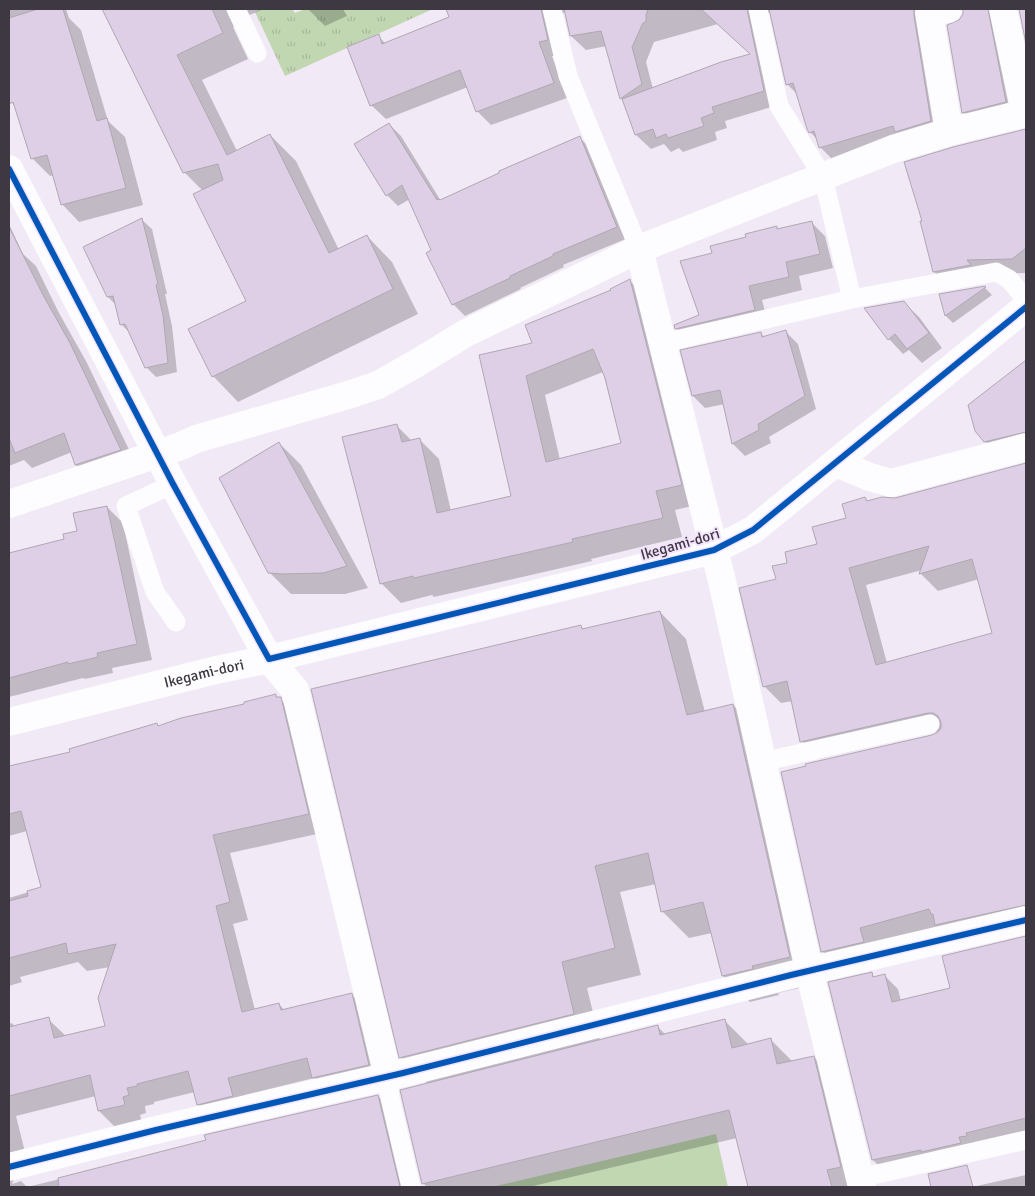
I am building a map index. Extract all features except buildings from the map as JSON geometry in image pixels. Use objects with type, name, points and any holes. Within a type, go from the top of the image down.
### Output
[{"type":"street","points":[[948,9],[929,13],[949,132]]},
{"type":"street","points":[[9,504],[158,452],[181,446],[265,410],[348,395],[378,385],[442,340],[466,333],[721,208],[823,177],[865,168],[893,149],[949,132],[1026,113],[1003,9]]},
{"type":"street","points":[[9,169],[173,484],[269,659],[295,690],[388,1077]]},
{"type":"street","points":[[639,249],[714,550],[809,970],[861,1182]]},
{"type":"street","name":"Ikegami-dori","points":[[9,722],[714,550],[753,530],[1026,307]]},
{"type":"street","points":[[836,462],[870,477],[891,483],[1026,447]]},
{"type":"street","points":[[9,1167],[165,1128],[388,1077],[809,970],[1026,920]]},
{"type":"lane","points":[[236,9],[257,53]]},
{"type":"lane","points":[[552,9],[568,76],[624,199],[639,249]]},
{"type":"lane","points":[[758,9],[780,106],[823,177],[852,299]]},
{"type":"lane","points":[[663,343],[852,299],[996,272],[1009,278],[1026,300]]},
{"type":"lane","points":[[173,484],[126,506],[155,592],[176,622]]},
{"type":"lane","points":[[762,762],[930,724]]},
{"type":"lane","points":[[388,1077],[390,1098],[411,1187]]},
{"type":"lane","points":[[861,1182],[1026,1140]]},
{"type":"green space","points":[[263,9],[292,9],[295,13],[305,9],[433,9],[285,76],[255,12]]},
{"type":"green space","points":[[716,1134],[728,1187],[492,1187]]},
{"type":"cycle path","points":[[9,169],[173,484],[269,659],[714,550],[753,530],[1026,307]]},
{"type":"cycle path","points":[[9,1167],[156,1130],[403,1073],[791,975],[1026,920]]}]
